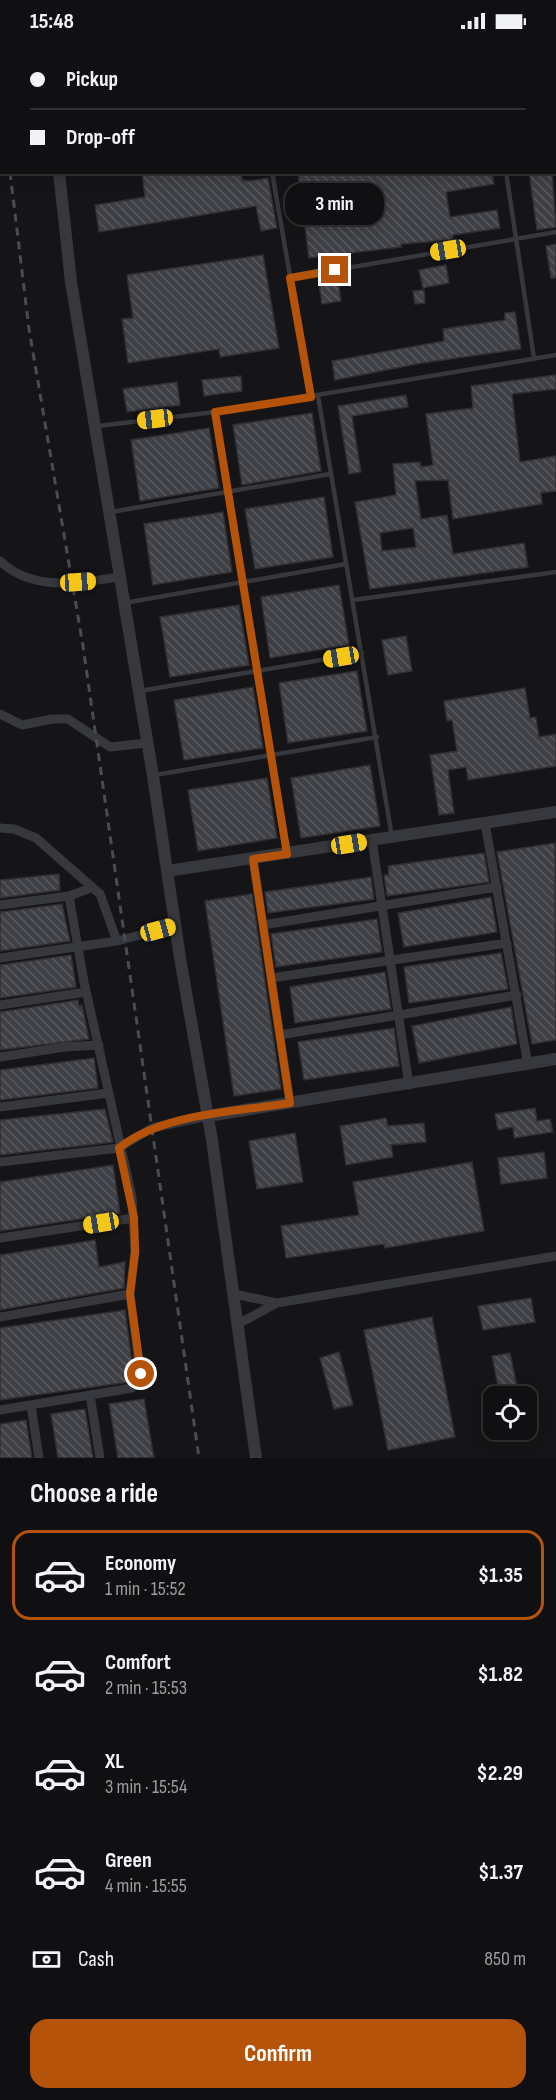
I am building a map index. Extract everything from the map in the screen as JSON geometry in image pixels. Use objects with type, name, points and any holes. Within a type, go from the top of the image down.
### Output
[{"type":"street","points":[[59,174],[69,272],[208,1116],[256,1458]]},
{"type":"street","points":[[0,561],[20,575],[48,583],[119,577]]},
{"type":"street","points":[[0,714],[22,725],[52,719],[68,719],[110,747],[147,743]]},
{"type":"street","points":[[167,871],[556,812]]},
{"type":"street","points":[[485,823],[528,1065]]},
{"type":"street","points":[[0,828],[14,828],[36,838],[101,896],[117,941]]},
{"type":"street","points":[[372,840],[409,1085]]},
{"type":"street","points":[[253,859],[290,1103]]},
{"type":"street","points":[[263,925],[497,887]]},
{"type":"street","points":[[0,905],[69,896],[91,888]]},
{"type":"street","points":[[0,1410],[132,1388],[141,1380],[130,1294],[135,1252],[134,1218],[77,948],[69,896]]},
{"type":"street","points":[[0,958],[117,941],[175,926]]},
{"type":"street","points":[[271,978],[507,943]]},
{"type":"street","points":[[0,1005],[86,992]]},
{"type":"street","points":[[280,1035],[517,995]]},
{"type":"street","points":[[0,1058],[65,1047],[99,1045]]},
{"type":"street","points":[[0,1162],[119,1148],[153,1128],[208,1116],[409,1085],[556,1059]]},
{"type":"street","points":[[0,1107],[109,1093]]},
{"type":"street","points":[[0,1238],[134,1218]]},
{"type":"street","points":[[238,1324],[277,1303],[556,1256]]},
{"type":"street","points":[[0,1317],[130,1294]]},
{"type":"street","points":[[234,1294],[277,1303]]},
{"type":"street","points":[[90,1395],[99,1458]]},
{"type":"street","points":[[31,1405],[39,1458]]},
{"type":"lane","points":[[272,174],[311,397]]},
{"type":"lane","points":[[506,174],[534,358]]},
{"type":"lane","points":[[290,278],[556,232]]},
{"type":"lane","points":[[95,426],[215,412],[556,355]]},
{"type":"lane","points":[[318,396],[392,837]]},
{"type":"lane","points":[[215,412],[287,854]]},
{"type":"lane","points":[[108,512],[330,474]]},
{"type":"lane","points":[[123,603],[346,564]]},
{"type":"lane","points":[[352,600],[556,572]]},
{"type":"lane","points":[[138,691],[362,653]]},
{"type":"lane","points":[[153,776],[377,737]]},
{"type":"building","points":[[142,174],[241,174],[242,180],[250,181],[268,178],[277,228],[261,231],[256,206],[99,232],[95,205],[145,197]]},
{"type":"building","points":[[298,174],[492,174],[494,184],[446,192],[450,217],[497,210],[500,228],[453,235],[453,240],[401,244],[401,247],[309,258]]},
{"type":"building","points":[[529,174],[552,174],[556,227],[537,230]]},
{"type":"building","points":[[556,244],[556,278],[551,278],[546,246]]},
{"type":"building","points":[[263,255],[279,348],[220,357],[219,349],[128,363],[122,319],[133,318],[127,275]]},
{"type":"building","points":[[446,265],[449,283],[423,288],[419,270]]},
{"type":"building","points":[[338,281],[341,301],[322,304],[319,283]]},
{"type":"building","points":[[424,290],[425,303],[415,304],[413,291]]},
{"type":"building","points":[[515,312],[521,349],[422,363],[335,380],[332,361],[444,341],[443,329],[505,320],[505,313]]},
{"type":"building","points":[[556,375],[556,389],[512,394],[520,462],[556,456],[556,491],[541,493],[542,504],[453,519],[448,480],[415,481],[421,519],[447,515],[453,554],[524,543],[528,567],[370,589],[355,502],[396,495],[393,464],[420,462],[421,467],[433,465],[426,414],[473,408],[471,386]],"holes":[[[413,528],[416,547],[382,551],[380,533]]]},
{"type":"building","points":[[241,376],[242,391],[204,396],[202,380]]},
{"type":"building","points":[[177,382],[180,405],[127,412],[123,389]]},
{"type":"building","points":[[406,395],[408,407],[352,416],[361,472],[349,474],[338,406]]},
{"type":"building","points":[[312,413],[321,471],[242,485],[233,425]]},
{"type":"building","points":[[209,428],[219,488],[140,501],[131,440]]},
{"type":"building","points":[[324,497],[333,557],[255,569],[245,509]]},
{"type":"building","points":[[223,512],[232,572],[153,585],[144,524]]},
{"type":"building","points":[[339,585],[349,645],[270,658],[261,597]]},
{"type":"building","points":[[239,605],[249,665],[170,677],[160,617]]},
{"type":"building","points":[[406,636],[412,671],[388,675],[382,640]]},
{"type":"building","points":[[357,671],[367,731],[288,743],[279,683]]},
{"type":"building","points":[[253,687],[263,748],[184,760],[174,700]]},
{"type":"building","points":[[525,688],[530,718],[536,717],[539,737],[556,734],[556,766],[468,780],[466,767],[448,770],[454,813],[439,815],[430,755],[457,751],[452,720],[447,721],[444,701]]},
{"type":"building","points":[[370,765],[380,826],[301,838],[291,778]]},
{"type":"building","points":[[267,778],[277,838],[198,851],[188,790]]},
{"type":"building","points":[[555,843],[556,1040],[532,1044],[497,852]]},
{"type":"building","points":[[484,853],[489,882],[387,896],[384,875],[389,875],[388,866]]},
{"type":"building","points":[[59,874],[60,890],[0,898],[0,880]]},
{"type":"building","points":[[371,877],[374,899],[268,913],[265,892]]},
{"type":"building","points":[[252,894],[281,1089],[234,1096],[205,901]]},
{"type":"building","points":[[491,897],[497,932],[404,947],[398,913]]},
{"type":"building","points":[[62,904],[70,941],[0,951],[0,912]]},
{"type":"building","points":[[377,919],[382,952],[276,967],[271,934]]},
{"type":"building","points":[[501,953],[508,989],[409,1003],[404,967]]},
{"type":"building","points":[[71,955],[76,987],[0,998],[0,965]]},
{"type":"building","points":[[385,972],[391,1009],[295,1023],[290,987]]},
{"type":"building","points":[[78,1000],[79,1006],[82,1005],[89,1039],[0,1050],[0,1012]]},
{"type":"building","points":[[511,1007],[517,1044],[419,1063],[412,1026]]},
{"type":"building","points":[[394,1028],[399,1066],[304,1080],[298,1042]]},
{"type":"building","points":[[94,1058],[98,1088],[0,1100],[0,1070]]},
{"type":"building","points":[[535,1108],[537,1121],[550,1119],[553,1132],[514,1138],[513,1127],[498,1130],[495,1114]]},
{"type":"building","points":[[105,1109],[113,1142],[0,1155],[0,1120]]},
{"type":"building","points":[[386,1118],[388,1126],[424,1123],[426,1142],[391,1145],[393,1157],[346,1165],[340,1126]]},
{"type":"building","points":[[295,1133],[303,1182],[257,1189],[249,1141]]},
{"type":"building","points":[[544,1152],[547,1178],[501,1184],[498,1158]]},
{"type":"building","points":[[472,1162],[484,1231],[385,1248],[384,1244],[286,1258],[281,1226],[359,1215],[353,1182]]},
{"type":"building","points":[[113,1165],[120,1213],[0,1231],[0,1182]]},
{"type":"building","points":[[95,1240],[99,1267],[125,1262],[124,1288],[0,1310],[0,1255]]},
{"type":"building","points":[[531,1298],[535,1322],[483,1330],[478,1306]]},
{"type":"building","points":[[125,1310],[134,1377],[129,1382],[0,1400],[0,1328]]},
{"type":"building","points":[[432,1317],[455,1437],[388,1450],[364,1330]]},
{"type":"building","points":[[339,1352],[353,1405],[334,1409],[320,1358]]},
{"type":"building","points":[[510,1353],[517,1386],[498,1386],[492,1356]]},
{"type":"building","points":[[144,1399],[154,1458],[118,1458],[109,1404]]},
{"type":"building","points":[[85,1409],[93,1458],[58,1458],[51,1414]]},
{"type":"building","points":[[26,1420],[32,1458],[0,1458],[0,1424]]},
{"type":"railway","points":[[10,174],[29,329],[83,646],[199,1458]]},
{"type":"route","points":[[141,1374],[130,1294],[135,1252],[132,1197],[119,1148],[153,1128],[173,1122],[290,1103],[253,859],[287,854],[215,412],[311,397],[290,278],[335,270]]}]
